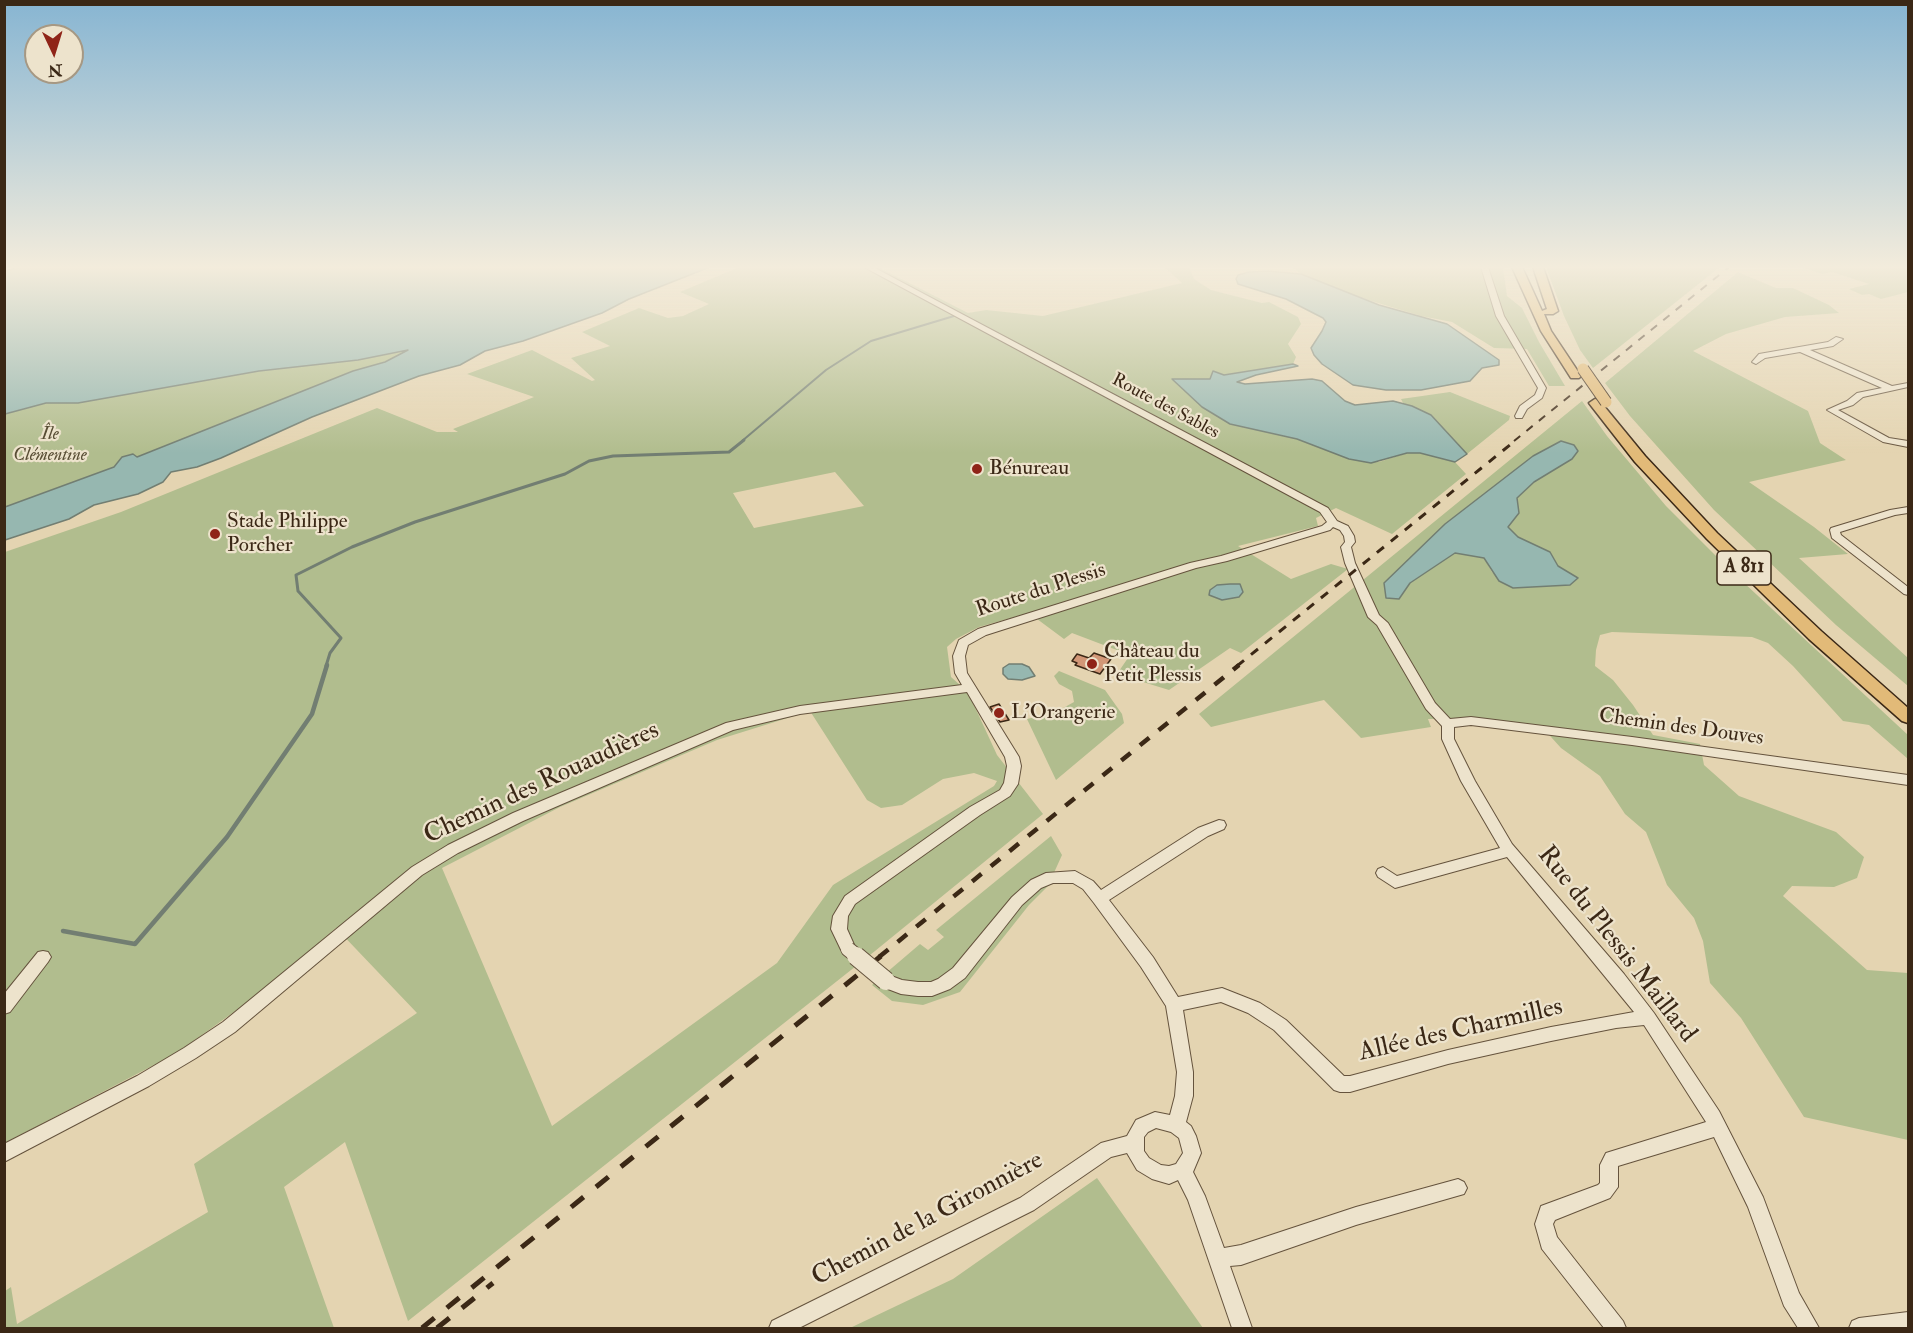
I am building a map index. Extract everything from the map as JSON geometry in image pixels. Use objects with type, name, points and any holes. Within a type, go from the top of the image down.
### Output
[{"type":"highway","name":"A 811","points":[[1545,329],[1640,459],[1712,536],[1815,635],[1908,717]]},
{"type":"highway","name":"A 811","points":[[1556,329],[1579,373]]},
{"type":"highway","name":"A 811","points":[[1600,402],[1727,537],[1814,619],[1908,702]]},
{"type":"street","name":"Route des Sables","points":[[985,329],[1324,510],[1332,519],[1332,523],[1344,528],[1349,536],[1350,542],[1346,547],[1350,563]]},
{"type":"street","points":[[1508,329],[1542,388],[1539,396],[1523,408],[1519,416]]},
{"type":"street","points":[[1756,362],[1762,356],[1830,344],[1839,339]]},
{"type":"street","points":[[1801,349],[1890,388]]},
{"type":"street","points":[[1908,385],[1860,395],[1850,403],[1831,410],[1886,440],[1908,444]]},
{"type":"street","points":[[1908,510],[1835,530],[1836,536],[1908,592]]},
{"type":"street","name":"Route du Plessis","points":[[1099,898],[1088,885],[1075,877],[1051,877],[1036,884],[1017,901],[959,973],[944,984],[932,989],[901,987],[886,981],[848,949],[839,928],[841,916],[850,900],[975,811],[1005,793],[1011,784],[1014,766],[1012,757],[961,673],[959,656],[963,643],[971,637],[1119,588],[1326,528],[1332,523]]},
{"type":"street","name":"Rue du Plessis Maillard","points":[[1350,563],[1374,617],[1382,623],[1430,706],[1448,725],[1448,739],[1468,782],[1510,851],[1648,1018],[1719,1129],[1756,1203],[1791,1299],[1809,1329]]},
{"type":"street","name":"Chemin des Rouaudières","points":[[4,1154],[143,1081],[190,1053],[228,1027],[417,871],[453,849],[518,817],[730,726],[800,710],[969,688]]},
{"type":"street","name":"Chemin des Douves","points":[[1448,725],[1454,722],[1482,723],[1644,742],[1908,780]]},
{"type":"street","points":[[1176,1125],[1184,1096],[1185,1072],[1174,1005],[1147,962],[1099,898],[1203,832],[1219,825]]},
{"type":"street","name":"Rue du Plessis Maillard","points":[[1383,873],[1395,882],[1510,851]]},
{"type":"street","points":[[4,1007],[43,957]]},
{"type":"street","name":"Allée des Charmilles","points":[[1174,1005],[1222,995],[1254,1008],[1280,1025],[1340,1084],[1350,1084],[1448,1058],[1616,1021],[1648,1018]]},
{"type":"street","points":[[1165,1120],[1176,1125],[1185,1132],[1190,1142],[1192,1153],[1187,1165],[1182,1170],[1168,1174],[1149,1169],[1136,1154],[1134,1143],[1136,1134],[1150,1121],[1165,1120]]},
{"type":"street","points":[[1616,1329],[1549,1242],[1544,1224],[1548,1213],[1604,1192],[1609,1187],[1609,1165],[1612,1159],[1709,1129],[1719,1129]]},
{"type":"street","name":"Chemin de la Gironnière","points":[[779,1329],[1028,1204],[1107,1149],[1134,1143]]},
{"type":"street","points":[[1182,1170],[1196,1196],[1242,1329]]},
{"type":"street","points":[[1218,1259],[1241,1255],[1356,1216],[1458,1188]]},
{"type":"street","points":[[1858,1329],[1908,1322]]},
{"type":"green space","points":[[589,329],[1298,329],[1288,344],[1296,357],[1293,364],[1211,379],[1173,380],[1202,407],[1230,424],[1297,439],[1349,459],[1379,462],[1407,453],[1420,453],[1455,462],[1466,474],[1392,534],[1336,508],[1316,518],[1318,526],[1238,546],[1291,579],[1331,564],[1348,569],[1241,653],[1230,648],[1169,690],[1117,674],[1130,655],[1072,633],[1064,639],[1029,613],[979,627],[956,639],[947,647],[951,677],[968,692],[997,755],[1043,814],[875,951],[408,1321],[345,1142],[284,1187],[334,1328],[5,1328],[5,1291],[11,1287],[17,1324],[208,1212],[194,1164],[417,1013],[336,928],[270,986],[177,1053],[5,1143],[5,552],[121,512],[377,408],[437,432],[458,432],[453,429],[534,397],[467,374],[532,350],[592,381],[595,380],[571,358],[610,346],[582,332]],"holes":[[[835,472],[864,506],[754,528],[733,493]],[[810,711],[867,800],[881,808],[902,805],[943,779],[974,773],[997,781],[994,786],[833,885],[777,963],[552,1126],[442,868],[560,807],[717,740]]]},
{"type":"green space","points":[[1464,329],[1533,329],[1565,386],[1549,386],[1527,349],[1494,348]]},
{"type":"green space","points":[[1570,329],[1642,329],[1593,368],[1580,350]]},
{"type":"green space","points":[[1669,329],[1743,329],[1726,334],[1693,351],[1808,411],[1820,443],[1846,460],[1749,482],[1814,527],[1848,554],[1799,558],[1908,658],[1908,686],[1836,625],[1714,510],[1630,416],[1605,383]]},
{"type":"green space","name":"Île Clémentine","points":[[410,350],[385,362],[353,371],[137,458],[133,454],[122,457],[114,467],[5,507],[5,414],[46,403],[78,403],[259,371],[358,360]]},
{"type":"green space","points":[[1450,392],[1510,416],[1509,420],[1467,454],[1431,416],[1403,403],[1401,399]]},
{"type":"green space","points":[[1582,401],[1607,436],[1666,506],[1729,569],[1908,735],[1908,759],[1869,725],[1843,721],[1793,666],[1768,643],[1752,637],[1612,632],[1600,635],[1595,666],[1613,680],[1653,735],[1700,744],[1704,765],[1739,796],[1836,832],[1864,857],[1857,878],[1834,887],[1792,886],[1783,896],[1867,970],[1908,973],[1908,1140],[1804,1117],[1741,1018],[1710,983],[1703,941],[1694,918],[1667,885],[1646,832],[1625,814],[1600,776],[1561,748],[1542,727],[1465,718],[1428,719],[1431,727],[1361,738],[1324,700],[1211,727],[1199,714]],"holes":[[[1574,445],[1572,458],[1534,482],[1517,498],[1507,527],[1518,537],[1550,552],[1558,566],[1577,578],[1554,585],[1513,588],[1492,572],[1484,558],[1454,553],[1410,583]]]},
{"type":"green space","points":[[1059,671],[1105,690],[1122,714],[1124,723],[1056,780],[1027,719],[1056,712],[1074,702],[1072,691],[1059,684],[1054,676]]},
{"type":"green space","points":[[1051,836],[1062,855],[1048,886],[1029,905],[960,992],[923,1005],[892,1001],[872,985],[920,944],[928,950],[944,937],[936,930]]},
{"type":"green space","points":[[1097,1178],[1203,1328],[850,1328],[953,1279]]},
{"type":"water","points":[[5,329],[556,329],[485,351],[460,365],[419,376],[312,417],[221,458],[197,467],[171,472],[163,482],[138,494],[94,505],[69,519],[5,540],[5,507],[114,467],[122,457],[133,454],[137,457],[353,371],[385,362],[408,350],[358,360],[259,371],[78,403],[46,403],[5,414]]},
{"type":"water","points":[[1455,329],[1499,360],[1499,365],[1482,368],[1470,381],[1421,390],[1386,390],[1353,385],[1322,364],[1314,355],[1311,348],[1322,331]]},
{"type":"water","points":[[1293,364],[1298,366],[1256,375],[1237,382],[1245,384],[1312,379],[1322,381],[1345,401],[1355,405],[1393,401],[1412,406],[1431,415],[1467,454],[1455,462],[1420,453],[1407,453],[1371,463],[1349,459],[1297,439],[1230,424],[1202,407],[1172,379],[1210,379],[1213,371],[1224,375]]},
{"type":"water","points":[[1561,441],[1574,445],[1578,451],[1572,459],[1534,482],[1517,498],[1519,513],[1508,527],[1518,537],[1550,552],[1558,566],[1578,578],[1570,585],[1513,588],[1499,581],[1484,558],[1455,553],[1410,583],[1399,599],[1386,598],[1384,583],[1445,524],[1533,456]]},
{"type":"water","points":[[1240,584],[1243,592],[1239,597],[1222,600],[1209,595],[1210,590],[1217,585]]},
{"type":"water","points":[[1009,664],[1022,664],[1029,667],[1035,676],[1022,680],[1008,679],[1003,674],[1003,668]]},
{"type":"building","name":"Château du Petit Plessis","points":[[1094,653],[1111,659],[1100,674],[1075,665],[1077,663],[1072,661],[1077,654],[1089,658]]},
{"type":"building","name":"L'Orangerie","points":[[999,704],[1009,720],[1000,722],[990,707]]},
{"type":"waterway","points":[[742,441],[826,370],[871,341],[910,329]]},
{"type":"waterway","points":[[326,666],[330,653],[341,638],[298,591],[296,575],[352,547],[415,522],[565,474],[589,461],[613,456],[729,452],[744,440]]},
{"type":"waterway","points":[[63,931],[135,944],[227,837],[312,714],[327,665]]},
{"type":"railway","points":[[1514,441],[1652,329]]},
{"type":"railway","points":[[1237,666],[1516,440]]},
{"type":"railway","points":[[879,957],[1239,665]]},
{"type":"railway","points":[[422,1328],[881,956]]},
{"type":"railway","points":[[437,1328],[493,1283]]},
{"type":"place","name":"Bénureau","points":[[977,469]]},
{"type":"place","name":"Stade Philippe Porcher","points":[[215,534]]},
{"type":"place","name":"Château du Petit Plessis","points":[[1092,664]]},
{"type":"place","name":"L'Orangerie","points":[[999,713]]}]
